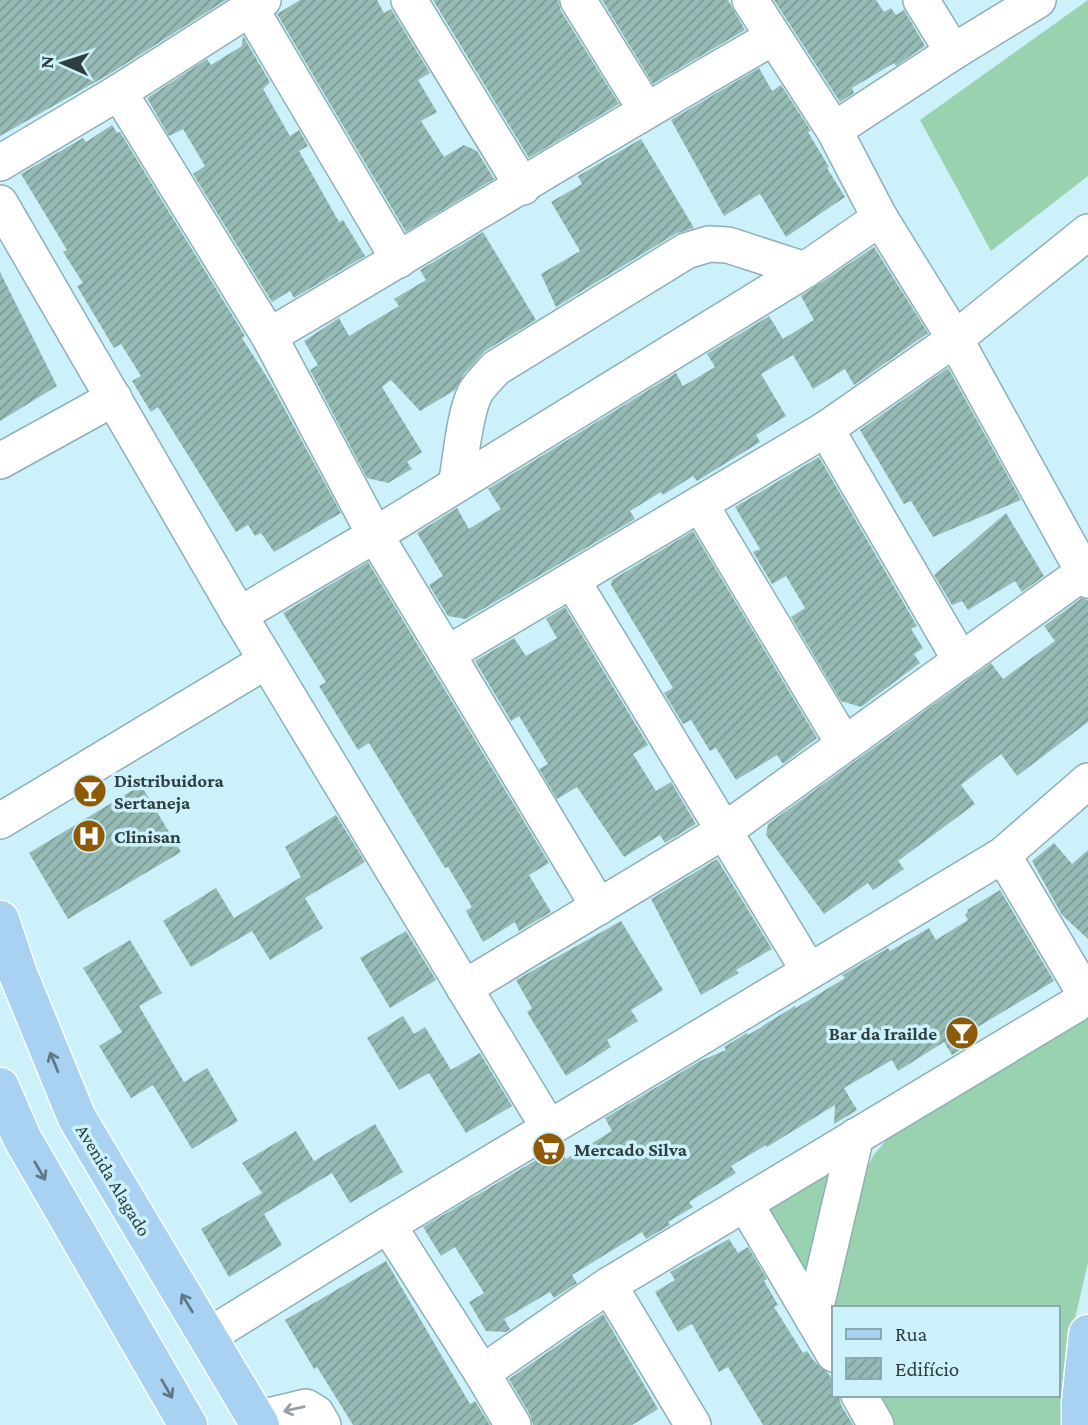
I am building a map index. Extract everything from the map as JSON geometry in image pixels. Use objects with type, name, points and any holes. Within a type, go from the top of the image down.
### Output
[{"type":"main road","name":"Avenida Alagado","points":[[0,920],[18,974],[77,1118],[258,1422]]},
{"type":"main road","points":[[0,1087],[22,1138],[188,1425]]},
{"type":"main road","points":[[22,1138],[28,1122],[36,1115],[55,1113],[77,1118]]},
{"type":"main road","points":[[1081,1425],[1088,1334]]},
{"type":"street","points":[[409,0],[523,187]]},
{"type":"street","points":[[578,0],[646,110]]},
{"type":"street","points":[[464,988],[724,831],[1086,574],[955,339],[880,218],[834,130],[772,38],[750,0]]},
{"type":"street","points":[[921,0],[953,52]]},
{"type":"street","points":[[834,130],[1038,0]]},
{"type":"street","points":[[0,163],[119,92],[257,4],[398,260]]},
{"type":"street","points":[[269,336],[523,187],[646,110],[772,38]]},
{"type":"street","points":[[119,92],[269,336],[375,534],[599,906]]},
{"type":"street","points":[[0,203],[266,661],[549,1128]]},
{"type":"street","points":[[239,615],[806,270],[880,218]]},
{"type":"street","points":[[447,654],[826,429],[955,339],[1088,231]]},
{"type":"street","points":[[456,485],[470,407],[475,393],[485,379],[496,368],[686,251],[709,244],[728,245],[806,270]]},
{"type":"street","points":[[0,461],[114,398]]},
{"type":"street","points":[[826,429],[961,661]]},
{"type":"street","points":[[700,504],[844,744]]},
{"type":"street","points":[[572,580],[809,971]]},
{"type":"street","points":[[0,821],[266,661]]},
{"type":"street","points":[[207,1337],[1003,855],[1088,781]]},
{"type":"street","points":[[482,1373],[609,1284],[1075,1005],[1082,992],[1080,985],[1003,855]]},
{"type":"street","points":[[813,1319],[856,1136]]},
{"type":"street","points":[[745,1203],[832,1351]]},
{"type":"street","points":[[388,1225],[513,1425]]},
{"type":"street","points":[[609,1284],[694,1425]]},
{"type":"street","points":[[860,1397],[876,1425]]},
{"type":"street","points":[[258,1422],[306,1406],[316,1413],[323,1425]]},
{"type":"green space","points":[[1088,0],[1088,176],[991,251],[920,120]]},
{"type":"green space","points":[[1088,1015],[1088,1262],[1074,1323],[1063,1425],[893,1425],[875,1397],[1060,1397],[1060,1306],[833,1306],[863,1178],[873,1156],[888,1138]]},
{"type":"green space","points":[[827,1174],[830,1175],[808,1276],[768,1212],[771,1206]]},
{"type":"building","points":[[0,0],[226,0],[108,75],[0,136]]},
{"type":"building","points":[[300,0],[377,0],[384,13],[391,9],[430,73],[418,80],[437,112],[421,121],[444,157],[464,145],[477,151],[494,179],[406,232],[277,14]]},
{"type":"building","points":[[433,0],[558,0],[561,11],[619,104],[529,158]]},
{"type":"building","points":[[602,0],[728,0],[745,30],[653,84]]},
{"type":"building","points":[[774,0],[876,0],[884,12],[891,8],[896,15],[904,10],[925,46],[896,66],[894,63],[852,88],[854,93],[840,102]]},
{"type":"building","points":[[243,36],[270,82],[263,89],[290,136],[299,130],[308,146],[299,151],[339,222],[343,220],[365,256],[294,298],[290,291],[272,302],[193,174],[205,166],[183,129],[169,136],[147,98],[207,59],[211,65],[242,46]]},
{"type":"building","points":[[759,68],[772,91],[781,85],[811,131],[808,132],[845,197],[786,237],[760,194],[724,216],[671,120]]},
{"type":"building","points":[[112,125],[117,133],[120,132],[245,336],[242,338],[270,382],[341,513],[274,552],[261,533],[255,536],[248,525],[236,532],[158,407],[151,412],[132,381],[141,376],[121,344],[114,348],[77,286],[83,283],[63,252],[67,250],[21,174],[83,138],[86,142]]},
{"type":"building","points":[[641,139],[694,228],[675,234],[556,307],[541,274],[580,251],[551,202],[582,184],[578,176]]},
{"type":"building","points":[[483,232],[536,320],[485,351],[464,374],[455,390],[420,411],[391,380],[382,387],[422,452],[407,462],[412,469],[388,483],[367,478],[310,370],[318,365],[304,341],[339,318],[349,336],[399,306],[394,299],[426,280],[420,270]]},
{"type":"building","points":[[874,247],[928,333],[854,385],[845,369],[813,389],[793,355],[761,374],[786,416],[756,435],[760,442],[697,481],[693,476],[663,495],[661,492],[630,511],[635,519],[466,619],[448,616],[429,585],[443,576],[417,533],[457,508],[469,529],[501,509],[488,489],[676,373],[683,386],[715,367],[707,354],[769,316],[783,339],[814,320],[801,296]]},
{"type":"building","points":[[0,272],[57,386],[0,421]]},
{"type":"building","points":[[948,368],[1021,500],[933,537],[911,501],[904,504],[860,430]]},
{"type":"building","points":[[819,457],[917,626],[911,629],[923,648],[914,654],[920,663],[861,707],[841,701],[791,617],[805,608],[786,576],[772,584],[753,552],[760,549],[735,507]]},
{"type":"building","points":[[1006,513],[1044,576],[1022,592],[1015,581],[968,610],[962,601],[952,605],[934,575]]},
{"type":"building","points":[[693,531],[817,738],[783,764],[777,755],[736,780],[716,748],[710,751],[691,720],[683,724],[664,693],[673,688],[611,585],[612,580]]},
{"type":"building","points":[[368,562],[549,863],[529,875],[551,912],[519,931],[515,922],[483,942],[466,911],[472,907],[448,867],[445,868],[369,743],[358,750],[319,686],[326,682],[283,613]]},
{"type":"building","points":[[1082,598],[1088,600],[1088,722],[1017,776],[1001,754],[961,785],[975,804],[898,861],[904,869],[873,890],[868,883],[824,914],[766,835],[768,824],[991,663],[1003,679],[1055,641],[1044,626]]},
{"type":"building","points":[[565,607],[648,745],[633,754],[656,791],[671,782],[696,824],[665,843],[660,835],[624,857],[577,787],[557,799],[539,769],[548,764],[519,716],[511,721],[475,661],[514,638],[526,656],[557,638],[546,619]]},
{"type":"building","points":[[141,785],[181,852],[68,919],[29,853]]},
{"type":"building","points":[[336,815],[365,862],[305,898],[323,928],[270,960],[252,931],[191,967],[163,921],[216,888],[234,918],[301,877],[285,847]]},
{"type":"building","points":[[1054,843],[1072,864],[1088,850],[1088,939],[1062,915],[1032,861]]},
{"type":"building","points":[[717,859],[772,949],[736,970],[739,973],[701,995],[651,899]]},
{"type":"building","points":[[1000,890],[1054,981],[971,1031],[976,1040],[952,1055],[944,1042],[898,1071],[892,1060],[844,1088],[857,1110],[834,1124],[835,1105],[767,1147],[766,1145],[731,1166],[736,1173],[689,1202],[693,1207],[668,1222],[670,1225],[646,1239],[642,1232],[572,1275],[577,1283],[554,1298],[550,1292],[504,1319],[510,1329],[506,1332],[486,1331],[469,1302],[484,1293],[455,1247],[441,1256],[423,1227],[536,1160],[538,1163],[560,1150],[566,1159],[612,1131],[605,1118],[700,1061],[726,1050],[724,1047],[747,1033],[748,1035],[795,1006],[796,1008],[845,978],[842,975],[888,948],[890,951],[929,928],[936,940],[968,920],[965,915],[967,910]]},
{"type":"building","points":[[621,921],[663,990],[631,1010],[638,1021],[607,1040],[611,1047],[566,1076],[527,1012],[532,1008],[516,980]]},
{"type":"building","points":[[406,931],[436,980],[390,1008],[360,958]]},
{"type":"building","points":[[130,940],[162,993],[139,1006],[184,1082],[207,1068],[238,1121],[192,1149],[153,1085],[131,1098],[99,1046],[122,1032],[83,968]]},
{"type":"building","points":[[403,1016],[414,1034],[425,1027],[451,1070],[480,1053],[512,1106],[466,1133],[429,1073],[399,1090],[367,1038]]},
{"type":"building","points":[[375,1124],[403,1172],[350,1203],[332,1173],[264,1214],[282,1245],[229,1277],[201,1229],[262,1193],[242,1163],[296,1131],[314,1161]]},
{"type":"building","points":[[729,1239],[738,1253],[748,1247],[767,1279],[764,1281],[778,1305],[774,1307],[803,1353],[807,1351],[828,1373],[832,1380],[832,1397],[839,1397],[853,1425],[763,1425],[728,1367],[719,1372],[692,1324],[678,1332],[655,1292],[675,1280],[670,1272]]},
{"type":"building","points":[[386,1261],[470,1404],[475,1401],[490,1425],[353,1425],[317,1367],[314,1369],[285,1320]]},
{"type":"building","points":[[603,1314],[658,1409],[632,1425],[533,1425],[509,1379]]},
{"type":"place","name":"Distribuidora Sertaneja","points":[[90,791]]},
{"type":"place","name":"Clinisan","points":[[89,836]]},
{"type":"place","name":"Bar da Irailde","points":[[962,1033]]},
{"type":"place","name":"Mercado Silva","points":[[549,1149]]}]
